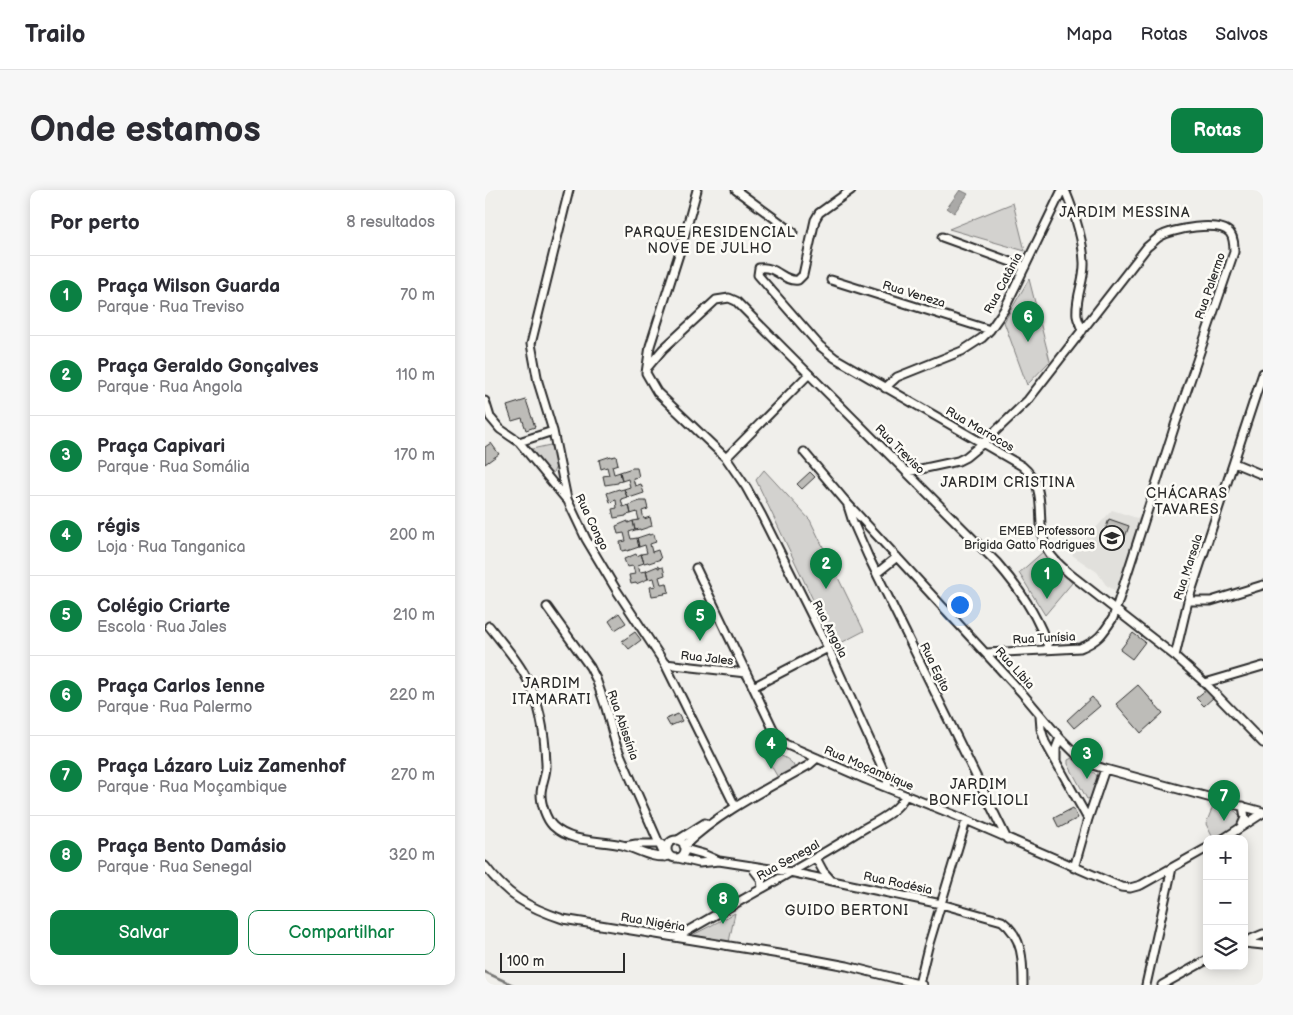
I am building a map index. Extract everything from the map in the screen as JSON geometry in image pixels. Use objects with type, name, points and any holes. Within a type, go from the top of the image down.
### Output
[{"type":"street","name":"Rua Congo","points":[[569,190],[531,344],[538,382],[553,431],[567,499],[586,540],[665,664],[735,806]]},
{"type":"street","points":[[647,368],[650,346],[697,190]]},
{"type":"street","points":[[736,190],[793,232]]},
{"type":"street","name":"Rua Marrocos","points":[[851,190],[819,213],[815,220],[803,275],[798,280],[793,281],[768,267],[759,268],[757,270],[758,274],[766,285],[820,346],[835,358],[983,443],[1031,473],[1037,485],[1041,502],[1041,521],[1048,550],[1070,574],[1175,656],[1205,683],[1263,743]]},
{"type":"street","points":[[1063,190],[1072,208],[1084,261],[1084,274],[1077,303],[1077,316],[1082,331]]},
{"type":"street","name":"Rua Catânia","points":[[885,388],[897,377],[962,351],[982,338],[990,330],[1004,310],[1063,190]]},
{"type":"street","name":"Rua Palermo","points":[[907,472],[958,461],[983,443],[1028,400],[1147,247],[1159,237],[1187,229],[1212,227],[1226,230],[1230,233],[1234,243],[1234,252],[1176,422],[1117,611]]},
{"type":"street","points":[[942,238],[1025,267]]},
{"type":"street","name":"Rua Veneza","points":[[831,280],[990,330]]},
{"type":"street","name":"Rua Treviso","points":[[647,368],[663,349],[716,300],[729,298],[736,300],[1015,583],[1033,610],[1043,630],[1049,650]]},
{"type":"street","name":"Rua Angola","points":[[647,368],[646,373],[657,392],[726,458],[746,487],[828,648],[887,778],[888,788]]},
{"type":"street","name":"Rua Marsala","points":[[1175,656],[1188,601],[1263,372]]},
{"type":"street","points":[[726,458],[809,374]]},
{"type":"street","points":[[485,401],[490,417],[500,429],[519,442],[567,499]]},
{"type":"street","points":[[519,442],[553,431]]},
{"type":"street","name":"Rua Líbia","points":[[804,452],[847,503],[1081,759],[1105,769],[1263,812]]},
{"type":"street","points":[[1234,462],[1263,475]]},
{"type":"street","name":"Rua Egito","points":[[847,503],[853,522],[877,573],[1007,838]]},
{"type":"street","points":[[877,573],[897,557]]},
{"type":"street","name":"Rua Moçambique","points":[[696,568],[776,735],[785,744],[1113,885],[1129,888],[1141,884],[1203,850]]},
{"type":"street","points":[[1188,601],[1211,602],[1263,585]]},
{"type":"street","name":"Rua Abissínia","points":[[547,607],[590,666],[606,708],[615,745],[667,857]]},
{"type":"street","name":"Rua Tunísia","points":[[986,653],[1080,648],[1091,644],[1102,636],[1117,611]]},
{"type":"street","points":[[489,626],[527,677],[534,693],[541,715],[545,740],[546,767],[541,795],[547,818],[553,826],[565,834],[579,839],[625,846],[645,854],[678,858],[683,854],[685,847],[711,822],[735,806],[809,766],[817,758]]},
{"type":"street","points":[[753,687],[828,648]]},
{"type":"street","name":"Rua Jales","points":[[665,664],[746,673]]},
{"type":"street","points":[[1205,683],[1263,666]]},
{"type":"street","points":[[1040,716],[1041,730],[1045,742],[1088,819]]},
{"type":"street","points":[[1254,733],[1263,730]]},
{"type":"street","points":[[1057,765],[1055,748],[1060,738]]},
{"type":"street","points":[[1074,868],[1105,769]]},
{"type":"street","name":"Rua Senegal","points":[[677,937],[816,858],[887,814],[901,804],[905,796]]},
{"type":"street","points":[[1239,830],[1245,818],[1243,806]]},
{"type":"street","points":[[1230,835],[1263,812]]},
{"type":"street","points":[[625,846],[669,843],[697,827],[711,822]]},
{"type":"street","points":[[920,985],[941,904],[966,822]]},
{"type":"street","points":[[677,840],[685,847]]},
{"type":"street","points":[[667,857],[669,843]]},
{"type":"street","name":"Rua Rodésia","points":[[685,847],[719,861]]},
{"type":"street","name":"Rua Rodésia","points":[[678,858],[699,863],[719,861],[790,872],[941,904],[1002,921],[1011,928],[1017,937],[1021,956],[1023,985]]},
{"type":"street","points":[[816,858],[831,881]]},
{"type":"street","name":"Rua Nigéria","points":[[485,866],[513,896],[537,910],[563,919],[847,966],[920,985]]},
{"type":"street","points":[[751,866],[761,879],[762,888]]},
{"type":"street","points":[[1146,985],[1172,868]]},
{"type":"street","points":[[1248,940],[1263,934]]},
{"type":"street","points":[[1248,943],[1263,945]]},
{"type":"street","points":[[1162,985],[1203,962]]},
{"type":"shaded area","points":[[960,190],[968,194],[954,213],[947,208]]},
{"type":"shaded area","points":[[1013,203],[1025,251],[949,229]]},
{"type":"shaded area","points":[[1029,279],[1050,361],[1027,385],[1004,322]]},
{"type":"shaded area","points":[[550,445],[558,462],[553,473],[549,473],[540,464],[532,449]]},
{"type":"shaded area","points":[[764,470],[810,520],[864,631],[835,646],[756,480]]},
{"type":"shaded area","name":"EMEB Professora Brigida Gatto Rodrigues","points":[[1112,510],[1143,520],[1121,587],[1114,590],[1106,585],[1097,572],[1072,555]]},
{"type":"shaded area","points":[[1044,551],[1072,583],[1045,615],[1019,573]]},
{"type":"shaded area","points":[[774,752],[793,764],[795,771],[780,781],[766,757]]},
{"type":"shaded area","points":[[1074,757],[1079,765],[1096,775],[1096,786],[1092,798],[1087,799],[1068,764],[1068,760]]},
{"type":"shaded area","points":[[1213,806],[1234,810],[1241,820],[1236,827],[1219,835],[1212,835],[1206,824]]},
{"type":"shaded area","points":[[735,913],[729,942],[693,935]]},
{"type":"building","points":[[526,400],[535,427],[526,430],[522,418],[512,421],[507,406]]},
{"type":"building","points":[[491,443],[499,454],[485,464],[485,447]]},
{"type":"building","points":[[616,456],[618,464],[612,466],[614,474],[620,472],[622,481],[605,485],[603,476],[609,475],[607,467],[601,469],[599,460]]},
{"type":"building","points":[[637,468],[639,477],[633,478],[635,486],[641,484],[644,493],[627,497],[624,489],[630,487],[628,479],[622,481],[620,472]]},
{"type":"building","points":[[810,472],[815,477],[802,489],[797,484]]},
{"type":"building","points":[[624,489],[627,497],[621,499],[623,507],[629,505],[631,514],[614,518],[612,509],[617,508],[616,500],[610,502],[607,493]]},
{"type":"building","points":[[646,501],[648,509],[642,511],[644,519],[650,517],[652,526],[635,530],[633,521],[639,520],[637,512],[631,514],[629,505]]},
{"type":"building","points":[[1109,519],[1129,526],[1124,540],[1104,533]]},
{"type":"building","points":[[628,521],[628,523],[633,521],[635,530],[629,532],[631,539],[637,538],[639,547],[622,551],[620,542],[626,541],[624,533],[618,534],[616,526]]},
{"type":"building","points":[[654,534],[656,542],[650,544],[652,552],[658,550],[661,559],[644,563],[641,554],[647,553],[645,545],[639,547],[637,538]]},
{"type":"building","points":[[636,554],[637,556],[641,554],[644,563],[638,565],[640,572],[646,571],[648,579],[631,584],[629,575],[635,574],[633,566],[627,567],[624,559]]},
{"type":"building","points":[[658,566],[658,568],[663,567],[665,575],[659,577],[661,584],[667,583],[669,592],[652,596],[650,587],[656,586],[654,578],[648,579],[646,571]]},
{"type":"building","points":[[619,613],[626,623],[615,630],[609,621]]},
{"type":"building","points":[[635,632],[641,640],[629,649],[622,641]]},
{"type":"building","points":[[1133,633],[1145,642],[1132,659],[1120,650]]},
{"type":"building","points":[[1138,685],[1163,713],[1141,733],[1116,704]]},
{"type":"building","points":[[1207,689],[1214,697],[1204,706],[1196,698]]},
{"type":"building","points":[[1092,697],[1100,706],[1074,728],[1067,720]]},
{"type":"building","points":[[678,714],[682,721],[670,726],[666,719]]},
{"type":"building","points":[[1073,808],[1078,818],[1059,828],[1054,818]]},
{"type":"waterway","points":[[485,972],[513,985]]},
{"type":"place","name":"Praça Carlos Ienne","points":[[1028,342]]},
{"type":"place","name":"EMEB Professora Brigida Gatto Rodrigues","points":[[1112,538]]},
{"type":"place","name":"Praça Geraldo Gonçalves","points":[[826,589]]},
{"type":"place","name":"Praça Wilson Guarda","points":[[1047,599]]},
{"type":"place","name":"Colégio Criarte","points":[[700,641]]},
{"type":"place","name":"régis","points":[[771,769]]},
{"type":"place","name":"Praça Capivari","points":[[1087,779]]},
{"type":"place","name":"Praça Lázaro Luiz Zamenhof","points":[[1224,821]]},
{"type":"place","name":"Praça Bento Damásio","points":[[723,924]]},
{"type":"district","name":"JARDIM MESSINA","points":[[1125,212]]},
{"type":"district","name":"PARQUE RESIDENCIAL NOVE DE JULHO","points":[[710,240]]},
{"type":"district","name":"JARDIM CRISTINA","points":[[1008,482]]},
{"type":"district","name":"CHÁCARAS TAVARES","points":[[1187,502]]},
{"type":"district","name":"JARDIM ITAMARATI","points":[[552,692]]},
{"type":"district","name":"JARDIM BONFIGLIOLI","points":[[979,792]]},
{"type":"district","name":"GUIDO BERTONI","points":[[847,910]]}]
